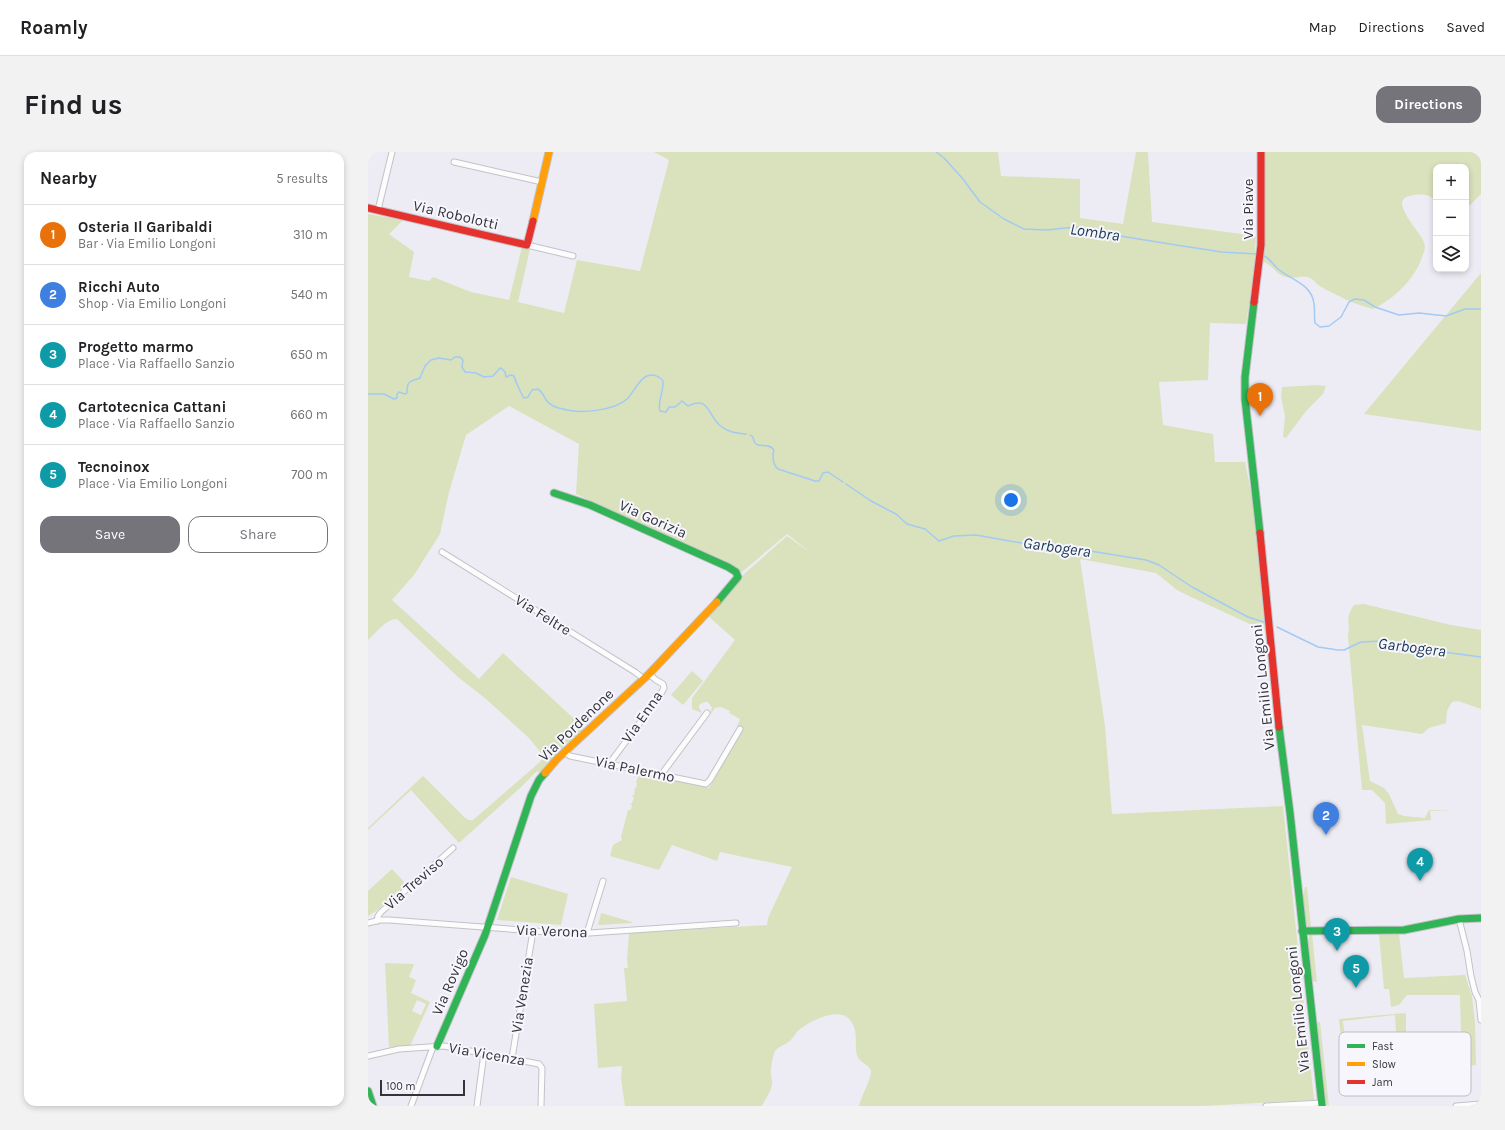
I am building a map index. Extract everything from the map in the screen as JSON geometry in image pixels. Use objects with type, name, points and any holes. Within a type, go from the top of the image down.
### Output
[{"type":"street","points":[[378,210],[392,152]]},
{"type":"street","points":[[527,245],[549,152]]},
{"type":"street","name":"Via Piave","points":[[1259,266],[1261,227],[1261,152]]},
{"type":"street","points":[[454,162],[542,182]]},
{"type":"street","name":"Via Robolotti","points":[[368,208],[573,256]]},
{"type":"street","name":"Via Emilio Longoni","points":[[1259,266],[1245,377],[1245,399],[1271,636],[1279,726],[1322,1104]]},
{"type":"street","name":"Via Gorizia","points":[[554,493],[590,506],[715,561],[734,570],[738,575]]},
{"type":"street","name":"Via Feltre","points":[[442,552],[635,672],[646,676]]},
{"type":"street","name":"Via Pordenone","points":[[487,928],[533,791],[542,776],[564,752],[646,676],[735,582],[738,575]]},
{"type":"street","name":"Via Enna","points":[[609,764],[659,697],[663,689],[663,684],[646,676]]},
{"type":"street","points":[[661,775],[707,713]]},
{"type":"street","name":"Via Palermo","points":[[564,752],[570,756],[704,784],[707,783],[740,729]]},
{"type":"street","name":"Via Treviso","points":[[377,921],[381,912],[454,848]]},
{"type":"street","points":[[587,933],[603,881]]},
{"type":"street","points":[[1302,931],[1404,930],[1459,919],[1481,918]]},
{"type":"street","points":[[1459,919],[1467,951],[1472,981],[1479,1000],[1481,1020]]},
{"type":"street","name":"Via Verona","points":[[368,923],[389,920],[572,934],[736,923]]},
{"type":"street","name":"Via Rovigo","points":[[435,1046],[487,928]]},
{"type":"street","name":"Via Venezia","points":[[512,1058],[533,931]]},
{"type":"street","points":[[411,1106],[435,1046]]},
{"type":"street","name":"Via Vicenza","points":[[368,1056],[399,1049],[448,1046],[539,1064],[542,1066],[541,1106]]},
{"type":"street","points":[[477,1106],[484,1053]]},
{"type":"street","points":[[368,1091],[373,1106]]},
{"type":"street","points":[[1266,1106],[1322,1104]]},
{"type":"street","points":[[1456,1106],[1481,1104]]},
{"type":"green space","points":[[654,152],[998,152],[1001,176],[1080,179],[1080,218],[1123,224],[1136,152],[1148,152],[1152,222],[1256,236],[1254,272],[1246,324],[1210,323],[1208,380],[1159,382],[1163,425],[1213,434],[1215,462],[1245,462],[1253,502],[1265,631],[1177,590],[1156,573],[1080,559],[1105,726],[1112,814],[1283,806],[1314,1100],[1202,1106],[859,1106],[870,1078],[871,1071],[858,1058],[853,1024],[845,1016],[839,1014],[825,1016],[811,1022],[799,1030],[790,1041],[775,1051],[771,1070],[771,1087],[762,1106],[625,1106],[621,1079],[622,1066],[598,1068],[594,1004],[627,1001],[624,968],[628,968],[627,959],[629,933],[767,925],[768,918],[792,867],[720,852],[717,861],[672,845],[659,870],[610,856],[613,845],[622,840],[621,837],[628,810],[631,810],[632,805],[630,804],[634,798],[632,796],[634,795],[634,789],[636,788],[636,782],[639,775],[648,775],[709,788],[741,731],[739,727],[737,727],[740,719],[729,713],[730,711],[721,707],[715,708],[709,716],[712,708],[708,702],[704,702],[699,705],[702,713],[692,709],[692,698],[735,640],[708,616],[742,576],[787,536],[811,553],[787,534],[742,572],[576,494],[579,444],[509,406],[466,435],[449,492],[440,534],[414,575],[392,600],[479,679],[503,653],[584,728],[563,747],[539,773],[537,771],[459,843],[411,790],[368,830],[368,828],[423,776],[464,817],[469,820],[473,820],[540,762],[542,754],[529,738],[486,699],[458,677],[397,619],[389,621],[368,640],[368,214],[403,220],[389,234],[414,252],[409,277],[429,281],[433,277],[471,292],[509,300],[522,247],[530,249],[518,302],[564,313],[577,260],[640,271],[669,160]]},
{"type":"green space","points":[[1265,152],[1481,152],[1481,194],[1469,206],[1469,164],[1433,164],[1433,200],[1426,195],[1414,195],[1403,199],[1402,207],[1404,212],[1422,238],[1425,246],[1424,251],[1419,265],[1403,288],[1381,305],[1373,309],[1359,305],[1319,285],[1310,278],[1283,276],[1264,262]]},
{"type":"green space","points":[[1481,273],[1481,431],[1364,414]]},
{"type":"green space","points":[[1317,385],[1326,386],[1323,394],[1306,411],[1286,438],[1283,437],[1285,416],[1281,397],[1282,387]]},
{"type":"green space","points":[[1364,604],[1451,625],[1481,630],[1481,709],[1458,701],[1452,702],[1447,711],[1446,723],[1429,728],[1422,734],[1362,725],[1370,781],[1384,788],[1389,794],[1398,814],[1425,818],[1429,810],[1455,811],[1430,811],[1431,820],[1386,824],[1385,803],[1372,790],[1362,790],[1348,636],[1348,617],[1354,605]]},
{"type":"green space","points":[[692,671],[703,681],[683,705],[671,695]]},
{"type":"green space","points":[[392,869],[404,882],[403,887],[376,911],[368,916],[368,891]]},
{"type":"green space","points":[[511,877],[568,894],[561,925],[497,920]]},
{"type":"green space","points":[[1305,887],[1307,887],[1311,927],[1308,927],[1306,924],[1303,898]]},
{"type":"green space","points":[[601,913],[632,922],[632,923],[598,925]]},
{"type":"green space","points":[[1310,934],[1312,934],[1317,982],[1311,981],[1308,941]]},
{"type":"green space","points":[[1379,934],[1399,934],[1404,978],[1465,975],[1472,996],[1475,1023],[1476,1065],[1471,1066],[1471,1032],[1461,1032],[1460,995],[1407,995],[1399,1005],[1391,1007],[1389,989],[1384,989]]},
{"type":"green space","points":[[385,963],[414,964],[409,977],[416,980],[411,993],[430,1002],[410,1046],[389,1047]],"holes":[[[417,1000],[426,1004],[421,1015],[412,1011]]]},
{"type":"green space","points":[[1404,1013],[1406,1014],[1406,1032],[1396,1032],[1395,1015],[1343,1021],[1344,1032],[1340,1032],[1339,1019]]},
{"type":"green space","points":[[1320,1022],[1329,1106],[1324,1103],[1316,1023]]},
{"type":"waterway","name":"Lombra","points":[[936,152],[944,158],[963,179],[980,202],[1004,219],[1024,229],[1047,230],[1075,227],[1114,235],[1222,252],[1257,254]]},
{"type":"waterway","name":"Lombra","points":[[1264,256],[1278,269],[1300,283],[1309,292],[1314,304],[1315,323],[1320,327],[1329,326],[1341,317],[1349,302],[1355,299],[1364,300],[1375,307],[1399,315],[1419,313],[1446,316],[1465,309],[1481,309]]},
{"type":"waterway","name":"Garbogera","points":[[368,394],[384,394],[394,399],[397,398],[397,394],[399,392],[405,394],[407,393],[408,384],[411,381],[420,378],[425,366],[431,360],[439,358],[451,360],[455,357],[460,357],[463,360],[462,367],[465,372],[476,373],[484,377],[493,376],[501,368],[505,372],[506,377],[511,375],[514,376],[524,398],[528,397],[532,390],[538,389],[548,402],[554,406],[561,409],[587,411],[605,409],[621,403],[630,396],[641,380],[647,376],[654,375],[663,381],[663,389],[659,404],[660,411],[666,412],[669,407],[675,407],[682,401],[688,406],[695,403],[701,403],[705,405],[717,423],[722,427],[731,432],[746,434]]},
{"type":"waterway","name":"Garbogera","points":[[750,435],[753,437],[756,444],[768,446],[774,450],[773,460],[778,469],[815,481],[819,481],[823,473],[828,472],[843,482]]},
{"type":"waterway","name":"Garbogera","points":[[846,484],[871,501],[896,514],[907,524],[925,529],[939,541],[954,536],[976,535],[1027,544],[1084,550],[1146,560],[1159,565],[1192,587],[1248,617],[1267,623]]},
{"type":"waterway","name":"Garbogera","points":[[1277,627],[1318,647],[1338,650],[1344,650],[1361,642],[1383,641],[1481,657]]},
{"type":"traffic: fast","points":[[1254,302],[1245,377],[1245,399],[1260,533]]},
{"type":"traffic: fast","points":[[554,493],[590,505],[728,567],[736,572],[738,577],[717,602]]},
{"type":"traffic: fast","points":[[1279,727],[1290,813],[1322,1106]]},
{"type":"traffic: fast","points":[[437,1046],[485,935],[531,796],[539,780],[545,773]]},
{"type":"traffic: fast","points":[[1302,931],[1404,930],[1459,919],[1481,918]]},
{"type":"traffic: fast","points":[[368,1091],[373,1106]]},
{"type":"traffic: slow","points":[[533,221],[549,152]]},
{"type":"traffic: slow","points":[[545,773],[557,759],[649,674],[717,602]]},
{"type":"traffic: jam","points":[[1254,302],[1261,245],[1261,152]]},
{"type":"traffic: jam","points":[[368,208],[527,245],[533,221]]},
{"type":"traffic: jam","points":[[1260,533],[1279,727]]},
{"type":"place","name":"Osteria Il Garibaldi","points":[[1260,416]]},
{"type":"place","name":"Ricchi Auto","points":[[1326,835]]},
{"type":"place","name":"Cartotecnica Cattani","points":[[1420,881]]},
{"type":"place","name":"Progetto marmo","points":[[1337,951]]},
{"type":"place","name":"Tecnoinox","points":[[1356,988]]}]
